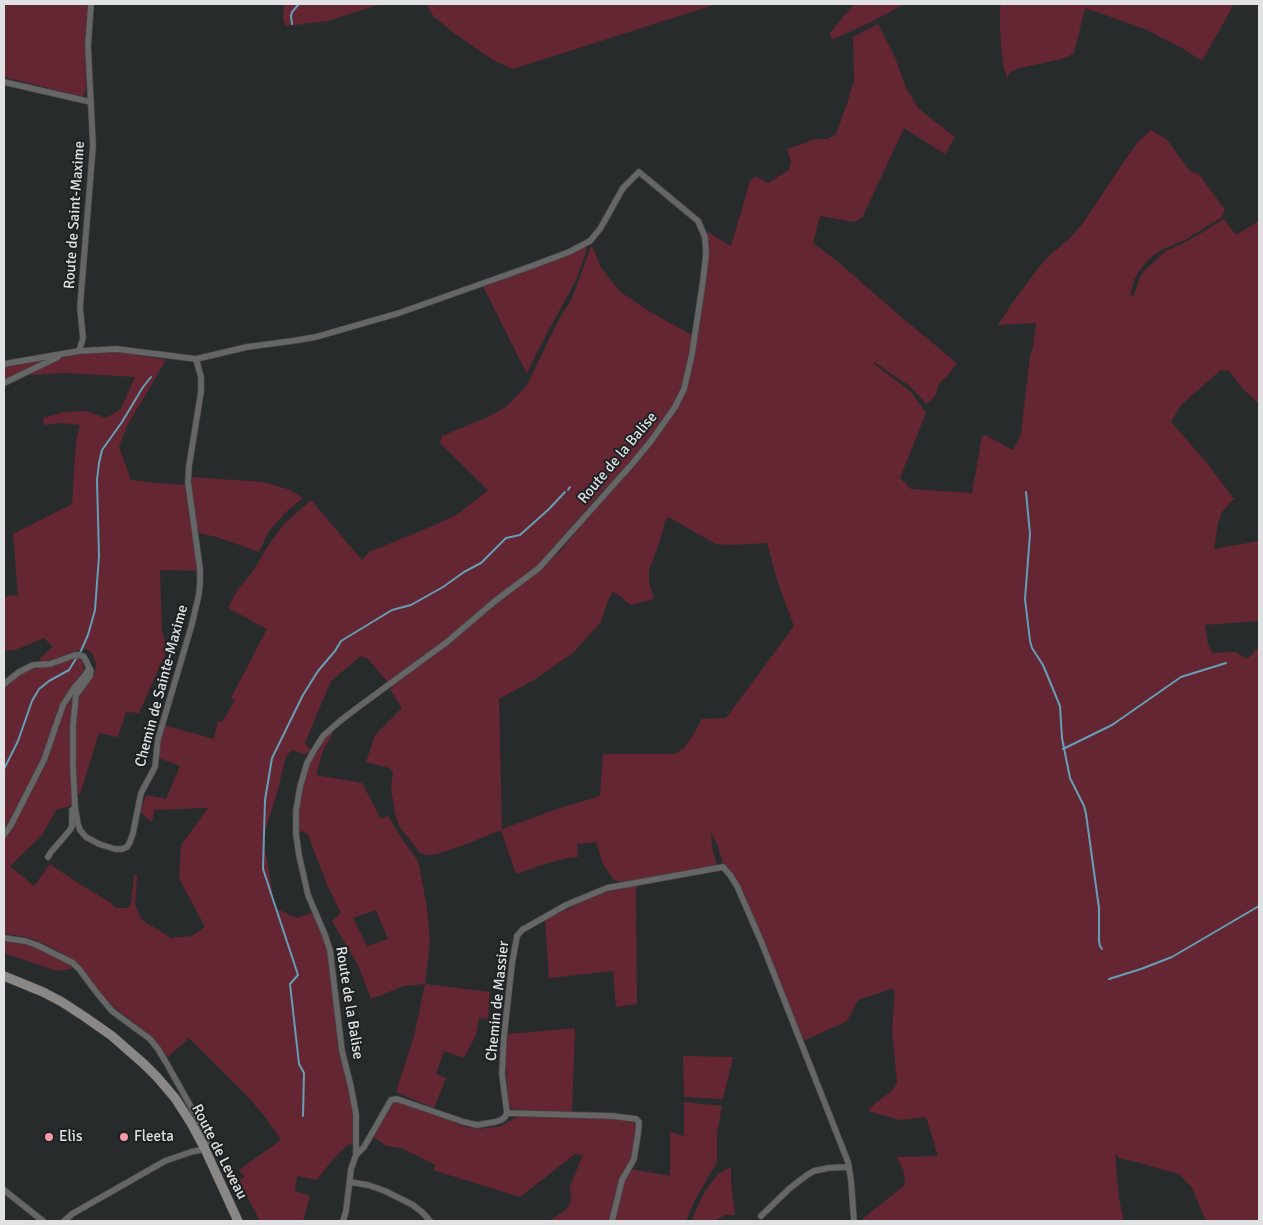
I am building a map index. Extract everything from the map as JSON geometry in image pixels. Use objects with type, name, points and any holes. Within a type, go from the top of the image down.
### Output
[{"type":"street","name":"Route de Saint-Maxime","points":[[79,351],[83,338],[80,307],[93,156],[88,46],[91,4]]},
{"type":"street","points":[[4,82],[91,102]]},
{"type":"street","name":"Route de la Balise","points":[[196,359],[248,347],[316,337],[380,319],[569,252],[594,237],[623,188],[639,172],[698,222],[704,237],[706,254],[703,281],[692,354],[684,389],[675,407],[651,440],[632,464],[539,568],[495,601],[447,642],[340,721],[323,736],[308,760],[300,787],[296,811],[296,834],[308,895],[330,950],[342,1051],[356,1114],[356,1155]]},
{"type":"street","points":[[4,364],[79,351],[117,349],[196,359]]},
{"type":"street","points":[[4,383],[65,354]]},
{"type":"street","name":"Chemin de Sainte-Maxime","points":[[89,668],[91,671],[90,676],[76,695],[74,703],[73,766],[75,807],[78,824],[86,837],[115,850],[122,849],[127,847],[130,842],[141,794],[155,767],[158,739],[199,594],[198,555],[188,482],[201,392],[201,377],[196,359]]},
{"type":"street","points":[[4,684],[23,669],[41,664],[50,664],[78,655],[86,659],[89,668],[63,705],[44,760],[4,835]]},
{"type":"street","points":[[48,857],[70,830],[72,826],[72,810],[75,807]]},
{"type":"street","name":"Chemin de Massier","points":[[507,1113],[502,1074],[504,1036],[512,964],[517,936],[522,930],[566,904],[607,888],[723,867],[737,886],[848,1162],[854,1221]]},
{"type":"street","points":[[4,938],[37,945],[73,963],[112,1011],[150,1039],[163,1056],[200,1123],[207,1140],[205,1149],[165,1161],[81,1209],[64,1221]]},
{"type":"street","name":"Route de Leveau","points":[[4,976],[30,986],[62,1002],[98,1025],[144,1064],[174,1098],[191,1123],[238,1221]]},
{"type":"street","points":[[343,1221],[351,1169],[356,1155],[364,1147],[388,1103],[393,1099],[464,1122],[477,1124],[501,1120],[507,1113],[613,1116],[636,1119],[639,1122],[634,1158],[622,1180],[612,1221]]},
{"type":"street","points":[[761,1216],[800,1180],[814,1171],[848,1167]]},
{"type":"street","points":[[350,1182],[368,1185],[385,1191],[413,1205],[430,1221]]},
{"type":"street","points":[[4,1190],[43,1221]]},
{"type":"shaded area","points":[[4,4],[88,4],[85,43],[86,90],[83,96],[4,77]]},
{"type":"shaded area","points":[[284,4],[380,4],[328,21],[286,26],[283,20]]},
{"type":"shaded area","points":[[426,4],[717,4],[513,69],[493,60],[454,33],[434,17]]},
{"type":"shaded area","points":[[854,4],[904,4],[832,40],[830,33]]},
{"type":"shaded area","points":[[1001,4],[1234,4],[1202,61],[1182,48],[1145,29],[1085,8],[1074,53],[1066,58],[1016,69],[1007,78],[1003,64],[1000,31]]},
{"type":"shaded area","points":[[878,24],[895,57],[906,88],[919,109],[955,137],[945,154],[904,128],[862,218],[854,222],[820,216],[813,243],[837,261],[957,363],[939,384],[936,394],[931,401],[926,404],[911,387],[874,362],[874,364],[911,392],[926,413],[900,478],[911,489],[972,493],[982,437],[985,435],[1013,450],[1021,434],[1030,355],[1036,323],[998,325],[1039,267],[1083,223],[1138,142],[1151,130],[1167,140],[1191,172],[1199,174],[1225,210],[1222,217],[1185,240],[1161,250],[1149,259],[1134,280],[1130,296],[1134,295],[1143,272],[1166,251],[1186,242],[1224,219],[1236,235],[1259,221],[1259,404],[1243,389],[1229,371],[1221,370],[1181,405],[1171,422],[1207,463],[1234,499],[1222,512],[1218,523],[1214,549],[1259,541],[1259,621],[1205,625],[1208,645],[1213,653],[1236,652],[1247,659],[1259,647],[1259,1221],[1206,1221],[1192,1188],[1179,1174],[1119,1158],[1115,1153],[1119,1199],[1124,1221],[860,1221],[905,1185],[904,1172],[897,1157],[938,1156],[926,1117],[900,1120],[868,1111],[895,1087],[897,1082],[892,1030],[895,990],[891,989],[858,1000],[847,1021],[803,1041],[742,892],[734,875],[723,863],[711,832],[712,847],[717,866],[621,882],[614,880],[603,864],[596,842],[577,844],[578,857],[545,864],[516,874],[501,830],[437,854],[426,855],[420,853],[399,826],[391,788],[393,773],[390,768],[366,762],[375,735],[402,708],[390,690],[393,688],[368,659],[361,656],[331,681],[305,743],[310,750],[305,755],[292,750],[286,756],[263,837],[275,908],[296,918],[313,913],[328,951],[338,1048],[352,1104],[354,1144],[347,1145],[317,1180],[297,1176],[295,1191],[310,1196],[303,1221],[260,1221],[239,1180],[245,1177],[239,1170],[281,1140],[249,1098],[189,1038],[168,1057],[145,1031],[115,1008],[100,993],[78,963],[33,939],[4,934],[4,838],[11,831],[46,764],[71,695],[74,696],[71,714],[73,805],[56,810],[42,835],[10,866],[34,886],[50,864],[110,902],[116,908],[128,908],[131,903],[134,875],[137,875],[135,905],[142,920],[171,938],[192,936],[205,927],[179,878],[181,845],[208,808],[154,810],[152,822],[140,812],[146,795],[166,799],[180,766],[159,758],[164,725],[214,739],[218,721],[222,722],[235,700],[231,698],[267,629],[228,608],[237,591],[253,571],[270,543],[285,523],[311,500],[362,560],[369,552],[458,514],[488,490],[440,443],[442,436],[490,416],[507,406],[527,385],[557,323],[572,298],[591,247],[593,247],[600,266],[622,293],[650,312],[694,336],[682,387],[676,403],[641,451],[596,498],[552,549],[558,554],[600,502],[635,465],[680,404],[687,385],[708,263],[706,235],[708,232],[731,246],[750,181],[756,176],[768,183],[789,170],[791,162],[787,149],[816,139],[827,139],[836,134],[854,80],[853,37]],"holes":[[[668,517],[716,544],[767,543],[778,583],[794,626],[726,718],[702,719],[684,748],[675,754],[603,754],[600,796],[502,829],[499,699],[534,680],[573,653],[601,622],[613,591],[631,605],[654,599],[649,582],[649,570]]]},
{"type":"shaded area","points":[[586,247],[587,249],[576,280],[527,374],[483,286]]},
{"type":"shaded area","points":[[115,351],[166,360],[128,424],[119,447],[131,480],[185,485],[198,571],[160,570],[162,631],[167,650],[139,713],[126,712],[118,737],[99,733],[80,794],[77,793],[75,719],[77,699],[95,673],[96,663],[92,653],[86,649],[41,662],[40,658],[53,647],[44,638],[15,650],[4,651],[4,598],[11,595],[18,596],[13,534],[72,504],[76,440],[80,425],[63,423],[44,425],[43,418],[64,412],[86,411],[106,418],[121,409],[135,377],[66,373],[31,375],[32,372],[62,358]]},
{"type":"shaded area","points":[[53,358],[4,381],[4,365]]},
{"type":"shaded area","points":[[192,477],[263,482],[290,490],[303,498],[287,511],[269,531],[259,552],[217,537],[198,533]]},
{"type":"shaded area","points":[[75,657],[83,661],[84,671],[58,708],[44,754],[4,831],[4,686],[25,671],[59,664]]},
{"type":"shaded area","points":[[330,733],[333,734],[323,750],[316,775],[362,783],[381,819],[388,816],[418,861],[427,907],[430,941],[425,984],[404,986],[371,999],[358,965],[332,921],[341,913],[328,887],[308,835],[303,831],[297,833],[299,803],[307,770],[321,742]],"holes":[[[376,910],[388,939],[367,946],[353,918]]]},
{"type":"shaded area","points":[[636,885],[637,1004],[616,1007],[613,971],[549,978],[545,920],[609,891]]},
{"type":"shaded area","points":[[4,941],[25,943],[42,949],[75,968],[57,971],[4,953]]},
{"type":"shaded area","points":[[425,984],[490,992],[488,1019],[479,1018],[476,1035],[464,1058],[444,1051],[436,1074],[446,1078],[434,1108],[396,1092],[414,1036]]},
{"type":"shaded area","points":[[575,1028],[572,1113],[512,1109],[509,1105],[505,1056],[508,1034]]},
{"type":"shaded area","points":[[683,1056],[733,1057],[723,1099],[684,1097]]},
{"type":"shaded area","points":[[399,1101],[466,1127],[480,1129],[501,1126],[519,1116],[634,1121],[633,1155],[616,1190],[609,1221],[549,1221],[566,1210],[571,1201],[570,1186],[583,1155],[575,1154],[520,1197],[433,1170],[436,1165],[401,1148],[387,1146],[373,1137],[392,1104]]},
{"type":"shaded area","points":[[684,1102],[722,1106],[717,1133],[717,1162],[695,1200],[686,1221],[614,1221],[623,1182],[631,1169],[670,1176],[670,1132],[684,1136]]},
{"type":"shaded area","points":[[731,1167],[735,1215],[725,1215],[714,1221],[691,1221],[705,1191],[718,1174]]},
{"type":"waterway","points":[[292,24],[292,12],[299,4]]},
{"type":"waterway","points":[[80,653],[88,635],[95,610],[99,556],[97,480],[102,450],[151,377]]},
{"type":"waterway","points":[[303,1116],[304,1073],[299,1064],[290,984],[298,975],[263,869],[265,800],[272,758],[303,695],[318,671],[341,641],[392,610],[411,605],[481,563],[506,538],[520,535],[565,492]]},
{"type":"waterway","points":[[1026,492],[1030,534],[1025,599],[1030,641],[1032,648],[1043,665],[1060,706],[1062,738],[1070,778],[1086,814],[1099,908],[1099,941],[1102,949]]},
{"type":"waterway","points":[[4,769],[18,741],[32,701],[39,689],[69,670],[77,657]]},
{"type":"waterway","points":[[1063,749],[1112,725],[1181,677],[1226,663]]},
{"type":"waterway","points":[[1109,979],[1172,957],[1259,906]]},
{"type":"place","name":"Elis","points":[[49,1137]]},
{"type":"place","name":"Fleeta","points":[[124,1137]]}]
